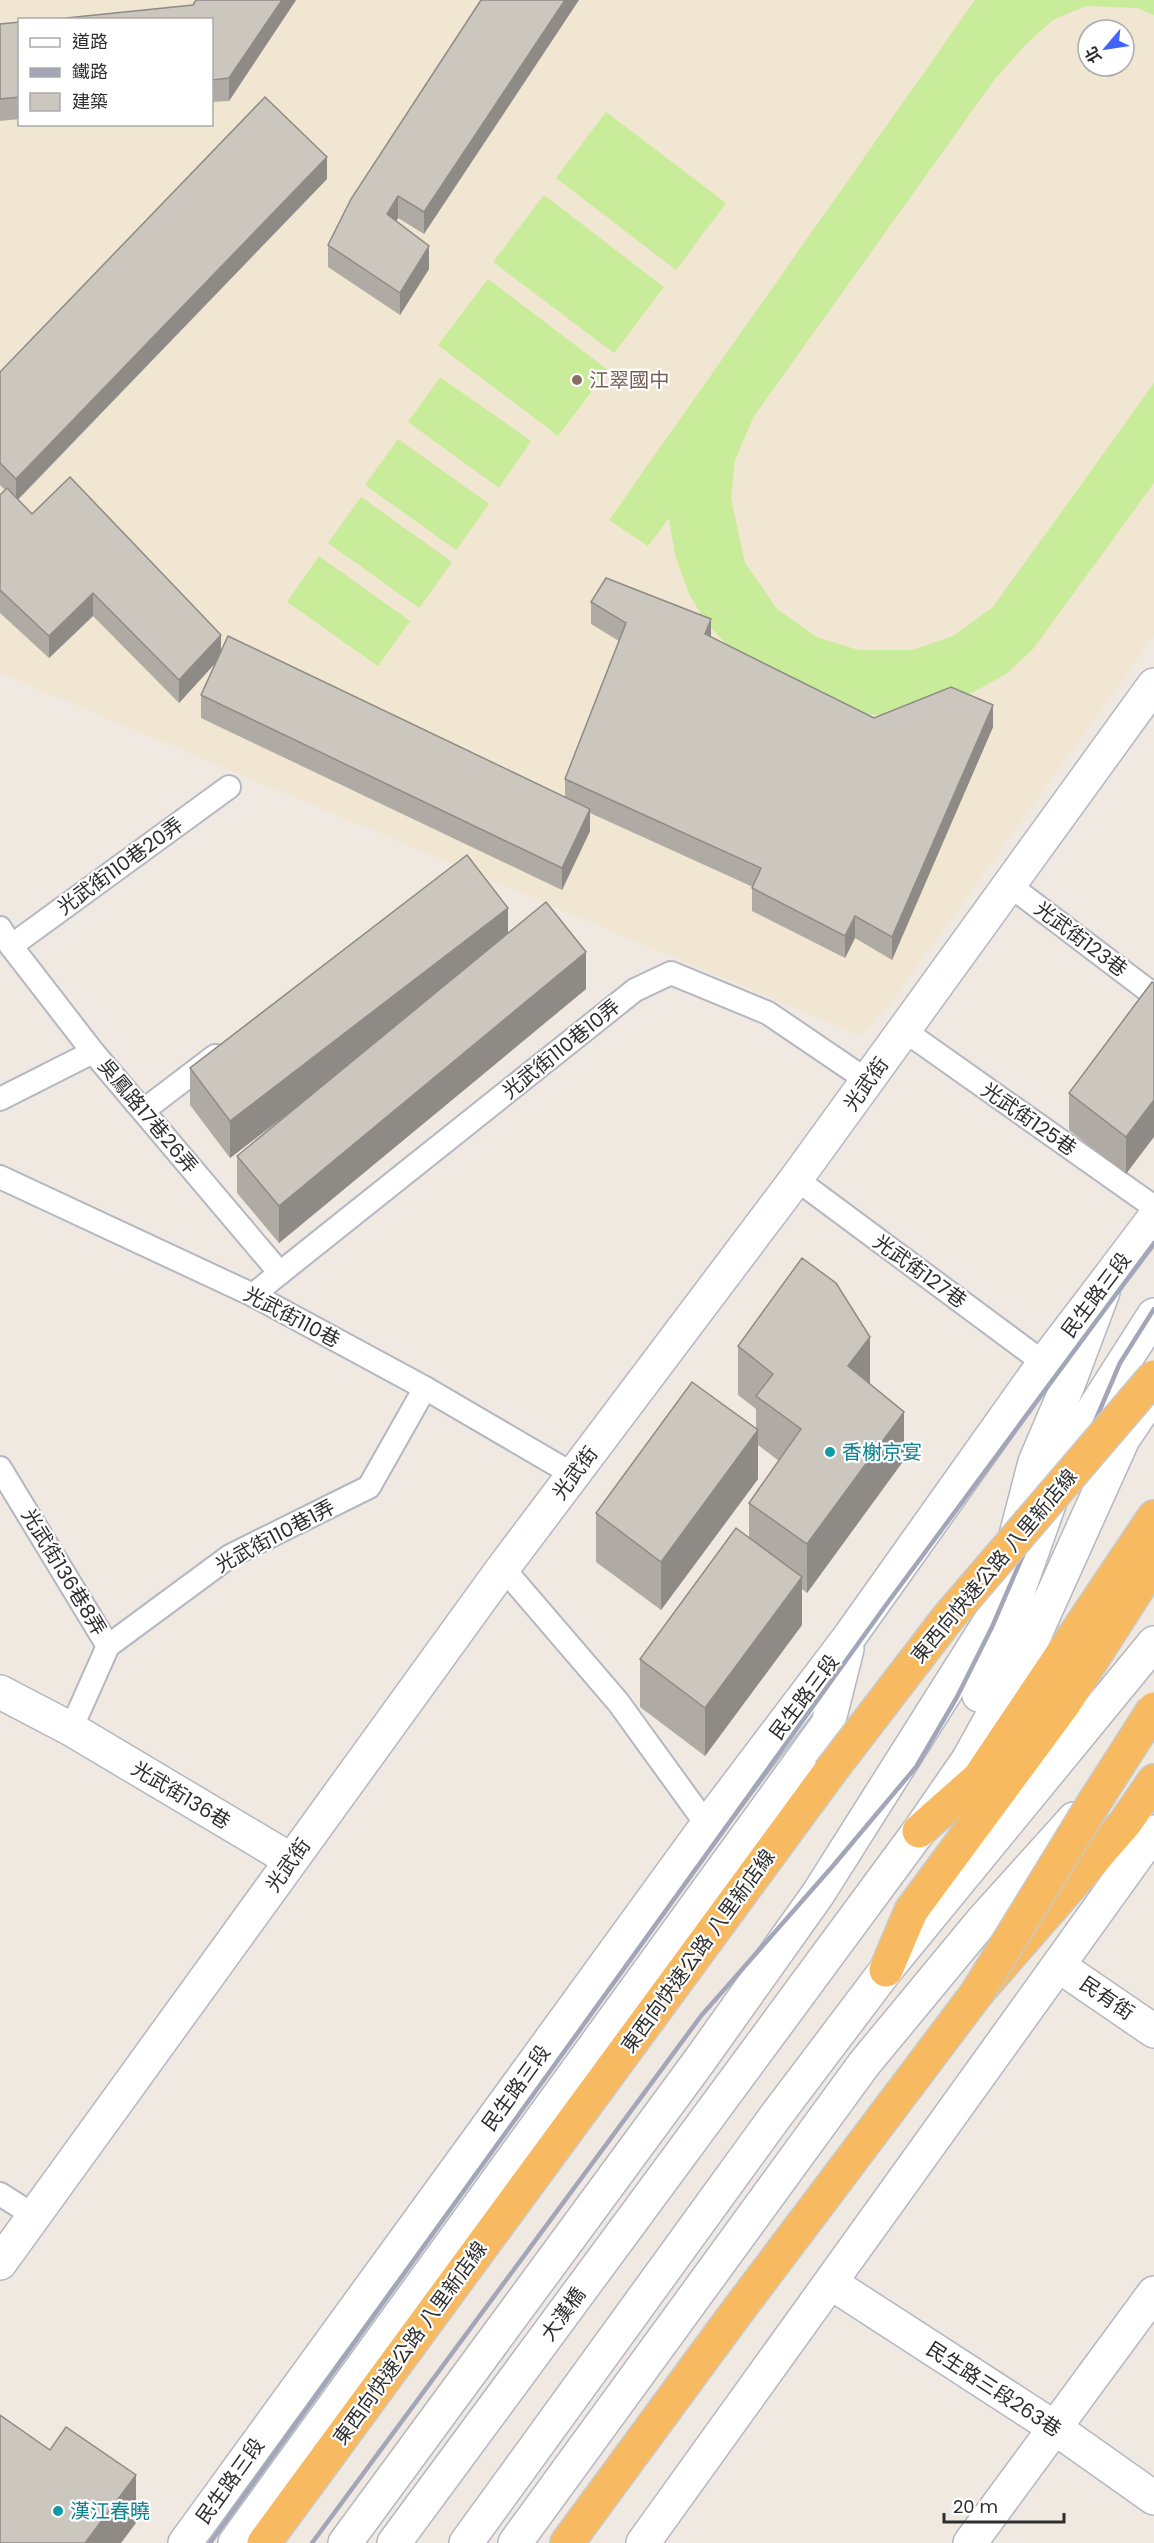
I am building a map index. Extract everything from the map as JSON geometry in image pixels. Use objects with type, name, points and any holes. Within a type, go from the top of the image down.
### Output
[{"type":"highway","name":"東西向快速公路 八里新店線","points":[[264,2543],[829,1773],[947,1619],[1154,1377]]},
{"type":"highway","points":[[919,1831],[979,1778],[1154,1517]]},
{"type":"highway","points":[[886,1970],[911,1911],[1063,1705],[1154,1563]]},
{"type":"highway","points":[[977,1993],[1154,1709]]},
{"type":"highway","points":[[567,2543],[733,2317],[977,1993],[1125,1824],[1154,1781]]},
{"type":"street","name":"光武街","points":[[0,2263],[503,1568],[868,1082],[1008,884],[1154,686]]},
{"type":"street","name":"民生路三段","points":[[185,2543],[707,1825],[850,1636],[1044,1363],[1154,1218]]},
{"type":"street","points":[[345,2543],[700,2060],[818,1894],[996,1612],[1035,1462],[1068,1385],[1108,1279]]},
{"type":"street","points":[[919,1831],[951,1747],[998,1662],[1021,1583],[1069,1448],[1154,1315]]},
{"type":"street","points":[[919,1831],[968,1760],[1022,1664],[1123,1439],[1154,1392]]},
{"type":"street","name":"民生路三段","points":[[235,2543],[828,1724],[850,1636]]},
{"type":"street","points":[[466,2543],[775,2117],[886,1970],[1154,1643]]},
{"type":"street","name":"光武街136巷","points":[[0,1692],[71,1729],[291,1860]]},
{"type":"street","points":[[515,2543],[864,2064],[984,1920],[1154,1731]]},
{"type":"street","name":"大漢橋","points":[[394,2543],[919,1831]]},
{"type":"street","points":[[643,2543],[1154,1833]]},
{"type":"street","name":"民有街","points":[[1059,1966],[1154,2031]]},
{"type":"street","name":"民生路三段263巷","points":[[831,2283],[1055,2428],[1154,2498]]},
{"type":"street","points":[[970,2543],[1154,2293]]},
{"type":"lane","name":"光武街110巷20弄","points":[[5,937],[229,787]]},
{"type":"lane","name":"光武街123巷","points":[[1008,884],[1154,995]]},
{"type":"lane","name":"吳鳳路17巷26弄","points":[[5,937],[93,1052],[280,1273]]},
{"type":"lane","name":"光武街110巷10弄","points":[[280,1273],[635,990],[671,973],[768,1013],[868,1082]]},
{"type":"lane","name":"光武街125巷","points":[[905,1031],[1154,1207]]},
{"type":"lane","points":[[144,1110],[228,1046]]},
{"type":"lane","points":[[0,1099],[93,1052]]},
{"type":"lane","name":"光武街110巷","points":[[0,1177],[253,1295],[425,1388],[574,1475]]},
{"type":"lane","name":"光武街127巷","points":[[796,1179],[1044,1363]]},
{"type":"lane","points":[[253,1295],[280,1273]]},
{"type":"lane","name":"光武街110巷1弄","points":[[71,1729],[108,1646],[230,1556],[369,1487],[425,1388]]},
{"type":"lane","name":"光武街136巷8弄","points":[[0,1468],[108,1646]]},
{"type":"lane","points":[[503,1568],[618,1702],[707,1825]]},
{"type":"lane","points":[[0,2194],[33,2215]]},
{"type":"shaded area","name":"江翠國中","points":[[0,0],[1154,0],[1154,636],[893,1000],[861,1036],[0,673]]},
{"type":"green space","points":[[975,0],[1154,0],[1154,15],[1137,8],[1086,6],[1053,20],[1025,45],[994,80],[754,416],[735,460],[731,498],[745,563],[777,609],[817,637],[858,650],[912,650],[953,636],[993,607],[1154,383],[1154,483],[1033,649],[1006,674],[961,699],[889,715],[854,714],[749,669],[705,621],[689,594],[675,555],[669,518],[648,546],[609,520]]},
{"type":"green space","points":[[606,112],[726,203],[676,270],[556,178]]},
{"type":"green space","points":[[544,195],[664,287],[614,353],[493,262]]},
{"type":"green space","points":[[488,279],[608,370],[558,436],[438,345]]},
{"type":"green space","points":[[440,377],[531,441],[499,488],[408,422]]},
{"type":"green space","points":[[398,439],[489,504],[456,550],[365,485]]},
{"type":"green space","points":[[361,497],[452,562],[419,608],[328,543]]},
{"type":"green space","points":[[319,556],[410,621],[378,666],[287,602]]},
{"type":"building","points":[[196,0],[282,0],[229,78],[213,80],[213,18],[66,18],[193,5]]},
{"type":"building","points":[[481,0],[565,0],[424,212],[398,196],[387,214],[429,246],[400,293],[328,245],[351,199]]},
{"type":"building","points":[[18,22],[18,97],[0,99],[0,24]]},
{"type":"building","points":[[265,97],[327,157],[16,479],[0,463],[0,372]]},
{"type":"building","points":[[70,477],[221,635],[179,680],[93,593],[49,636],[0,590],[0,495],[7,488],[32,514]]},
{"type":"building","points":[[606,578],[711,619],[705,634],[874,718],[951,687],[993,705],[892,937],[855,916],[845,936],[752,888],[761,868],[565,779],[626,623],[591,602]]},
{"type":"building","points":[[228,636],[590,809],[562,868],[201,695]]},
{"type":"building","points":[[467,855],[508,908],[230,1121],[190,1068]]},
{"type":"building","points":[[546,902],[586,952],[279,1206],[237,1156]]},
{"type":"building","points":[[1152,982],[1154,983],[1154,1100],[1126,1137],[1069,1093]]},
{"type":"building","name":"香榭京宴","points":[[802,1258],[836,1283],[870,1337],[848,1366],[904,1412],[807,1544],[749,1503],[801,1429],[756,1396],[773,1374],[738,1346]]},
{"type":"building","points":[[692,1382],[758,1430],[661,1562],[596,1513]]},
{"type":"building","points":[[736,1528],[802,1577],[705,1708],[640,1659]]},
{"type":"building","points":[[0,2415],[50,2450],[66,2427],[136,2475],[85,2543],[0,2543]]},
{"type":"railway","points":[[210,2543],[886,1605],[1154,1243]]},
{"type":"railway","points":[[312,2543],[701,2016],[916,1767],[957,1697],[992,1627],[1024,1553],[1061,1488],[1096,1419],[1120,1363],[1154,1309]]},
{"type":"place","name":"江翠國中","points":[[577,380]]},
{"type":"place","name":"香榭京宴","points":[[830,1452]]},
{"type":"place","name":"漢江春曉","points":[[58,2511]]}]
